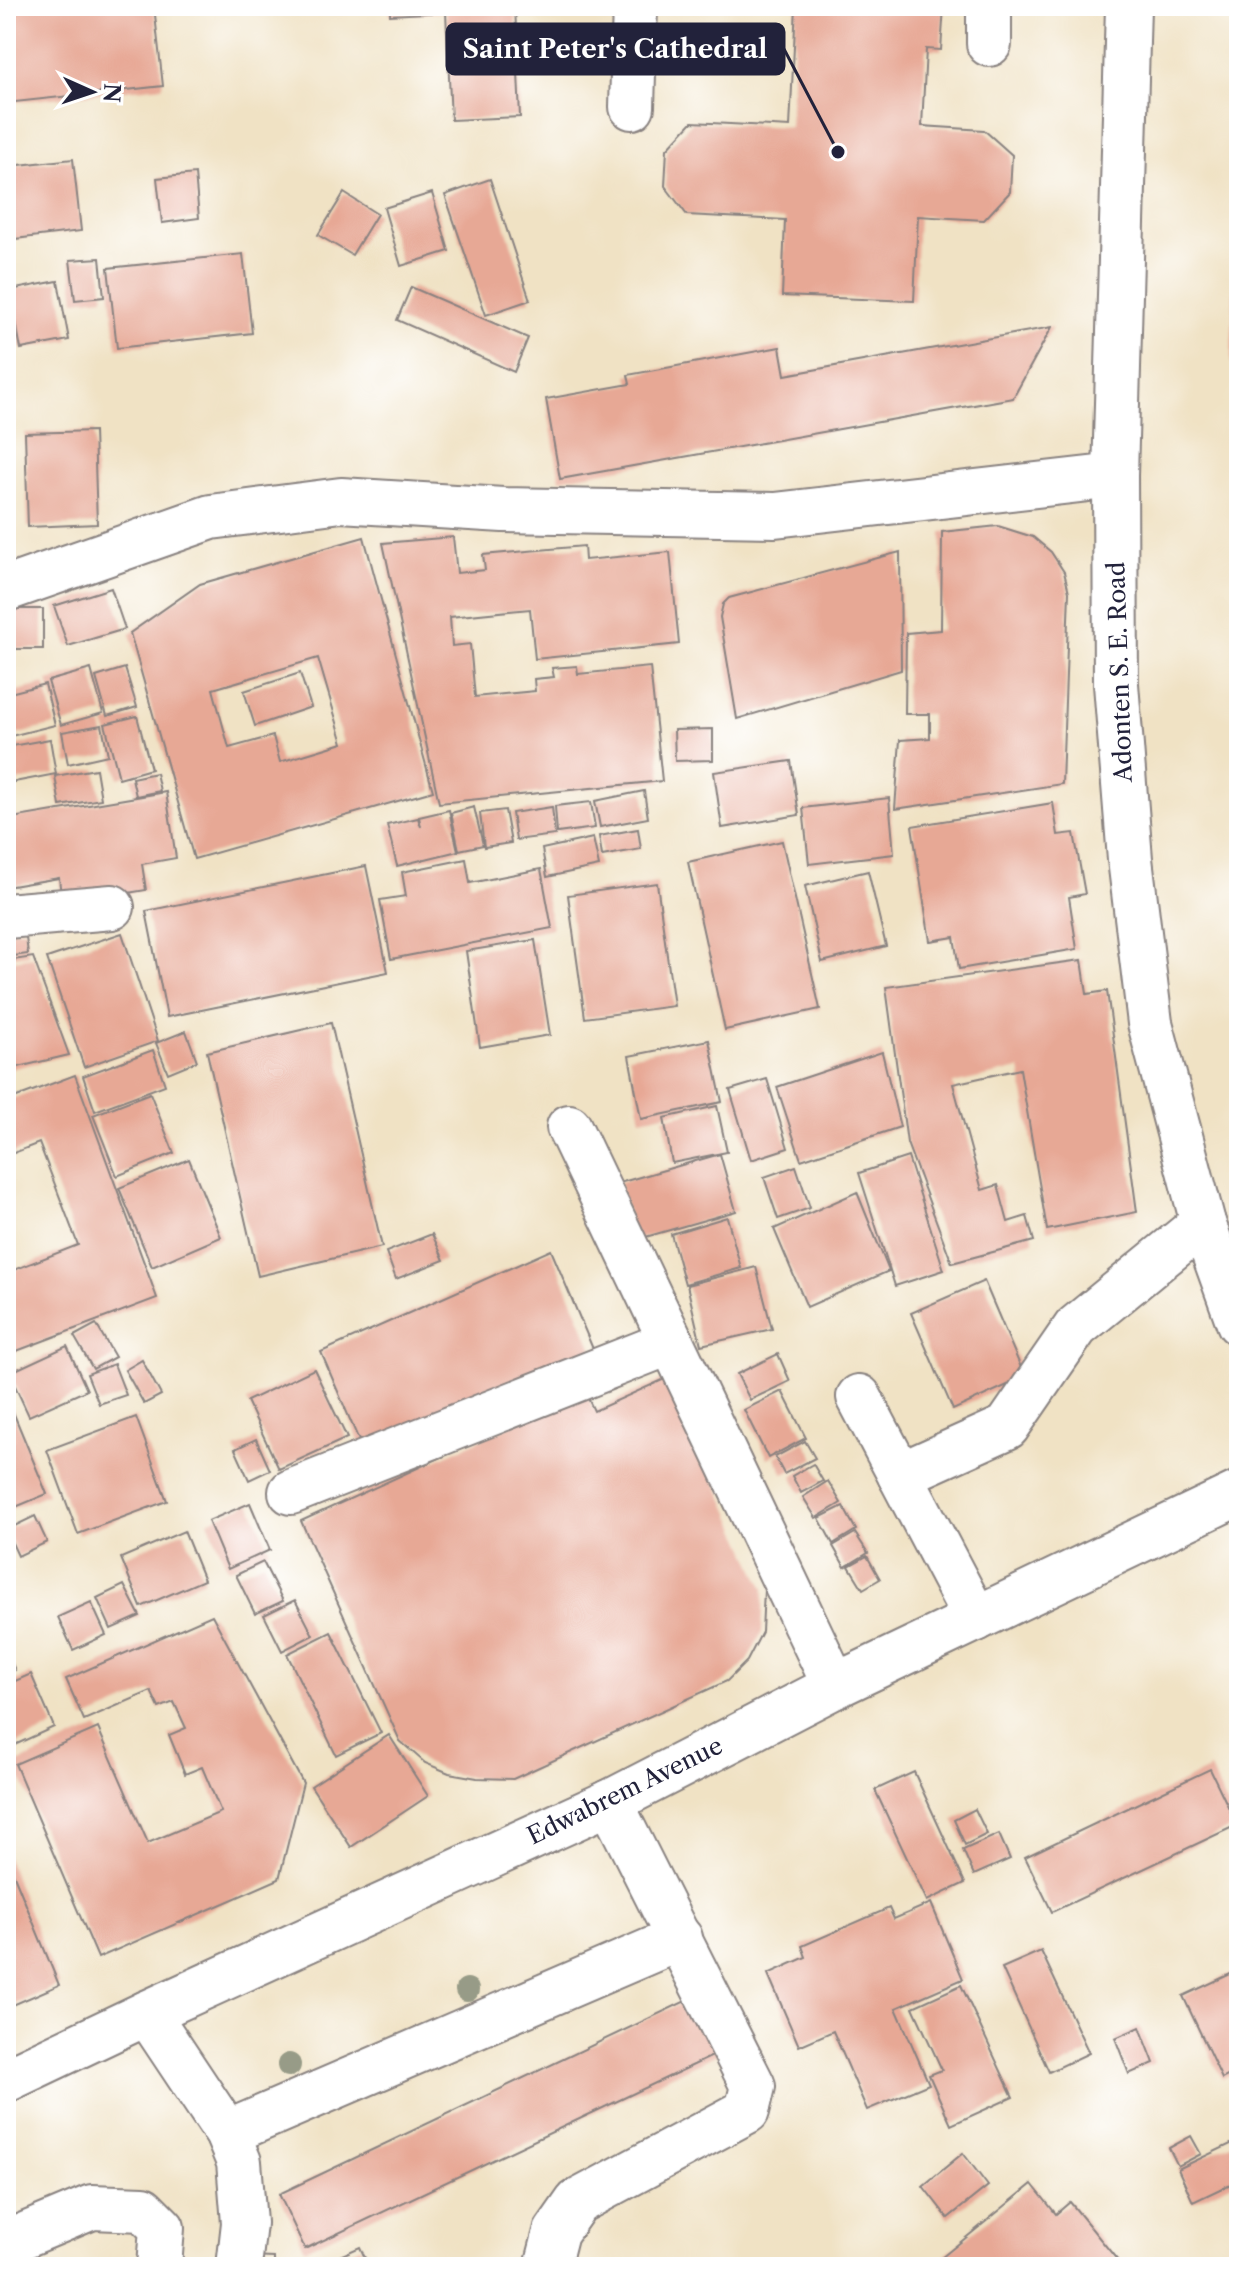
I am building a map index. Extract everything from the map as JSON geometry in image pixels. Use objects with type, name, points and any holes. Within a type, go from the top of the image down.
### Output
[{"type":"street","points":[[632,107],[635,6]]},
{"type":"street","name":"Adonten S. E. Road","points":[[1128,6],[1115,476],[1116,684],[1130,859],[1150,1023],[1203,1223],[1239,1323]]},
{"type":"street","points":[[6,589],[211,517],[341,500],[503,510],[775,515],[1115,476]]},
{"type":"street","points":[[6,916],[112,907]]},
{"type":"street","points":[[569,1127],[835,1686]]},
{"type":"street","points":[[900,1475],[1007,1427],[1076,1327],[1203,1223]]},
{"type":"street","points":[[291,1492],[671,1342]]},
{"type":"street","points":[[859,1397],[976,1619]]},
{"type":"street","name":"Edwabrem Avenue","points":[[6,2080],[610,1802],[835,1686],[1239,1493]]},
{"type":"street","points":[[547,2267],[556,2232],[577,2202],[747,2111],[753,2086],[610,1802]]},
{"type":"street","points":[[227,2133],[680,1938]]},
{"type":"street","points":[[147,2013],[227,2133],[239,2162],[244,2223],[239,2267]]},
{"type":"street","points":[[6,2243],[92,2207],[143,2209],[162,2228],[159,2267]]},
{"type":"building","points":[[35,6],[154,6],[163,86],[6,103],[6,9]]},
{"type":"building","points":[[390,6],[515,6],[520,117],[451,120],[446,12],[390,15]]},
{"type":"building","points":[[796,6],[944,6],[941,50],[926,49],[922,126],[984,130],[1012,155],[1010,192],[984,220],[918,216],[914,301],[782,296],[785,220],[687,215],[665,186],[667,149],[692,122],[790,127]]},
{"type":"building","points":[[73,159],[81,231],[6,240],[6,179],[11,179],[10,166]]},
{"type":"building","points":[[195,174],[199,218],[162,223],[157,178]]},
{"type":"building","points":[[490,179],[530,300],[486,315],[445,195]]},
{"type":"building","points":[[344,193],[377,214],[352,255],[318,235]]},
{"type":"building","points":[[432,193],[449,251],[401,266],[384,208]]},
{"type":"building","points":[[1236,224],[1239,225],[1239,364],[1231,363]]},
{"type":"building","points":[[243,254],[252,333],[117,348],[108,268]]},
{"type":"building","points":[[100,258],[104,297],[75,300],[70,260]]},
{"type":"building","points":[[58,281],[69,340],[21,349],[10,290]]},
{"type":"building","points":[[411,287],[528,338],[514,372],[397,320]]},
{"type":"building","points":[[1052,327],[1013,398],[560,479],[546,399],[630,384],[628,375],[780,347],[785,375]]},
{"type":"building","points":[[94,431],[97,524],[28,527],[25,433]]},
{"type":"building","points":[[998,526],[1033,537],[1051,552],[1064,572],[1069,592],[1062,784],[895,809],[900,740],[930,738],[930,714],[905,714],[906,633],[941,630],[942,532]]},
{"type":"building","points":[[364,537],[433,791],[194,859],[130,633],[200,584]],"holes":[[[318,658],[343,743],[280,762],[273,736],[229,748],[213,689]]]},
{"type":"building","points":[[453,537],[457,573],[485,570],[483,555],[584,546],[585,560],[670,552],[679,644],[535,659],[530,609],[450,617],[452,646],[470,644],[475,697],[535,691],[534,679],[554,677],[552,668],[577,666],[578,674],[650,667],[662,781],[439,803],[383,543]]},
{"type":"building","points":[[900,552],[901,670],[737,719],[720,617],[723,604],[729,598]]},
{"type":"building","points":[[111,588],[125,629],[68,646],[54,606]]},
{"type":"building","points":[[6,609],[43,609],[43,649],[6,649]]},
{"type":"building","points":[[125,668],[137,707],[107,716],[96,677]]},
{"type":"building","points":[[91,669],[103,713],[61,725],[48,681]]},
{"type":"building","points":[[300,673],[311,707],[255,726],[244,691]]},
{"type":"building","points":[[45,684],[55,725],[7,737],[6,694]]},
{"type":"building","points":[[137,716],[151,769],[119,778],[105,724]]},
{"type":"building","points":[[102,725],[108,755],[68,764],[62,732]]},
{"type":"building","points":[[713,729],[713,760],[675,761],[674,730]]},
{"type":"building","points":[[50,739],[56,774],[9,783],[6,747]]},
{"type":"building","points":[[791,761],[799,815],[722,828],[714,772]]},
{"type":"building","points":[[96,769],[101,799],[60,806],[55,776]]},
{"type":"building","points":[[156,773],[160,791],[136,796],[132,778]]},
{"type":"building","points":[[644,791],[648,818],[600,827],[595,801]]},
{"type":"building","points":[[166,792],[176,858],[142,864],[146,890],[62,904],[59,878],[6,887],[6,819]]},
{"type":"building","points":[[889,798],[894,854],[809,864],[803,808]]},
{"type":"building","points":[[591,802],[595,828],[557,833],[555,806]]},
{"type":"building","points":[[1053,803],[1058,835],[1074,833],[1085,894],[1069,897],[1077,949],[959,969],[954,937],[930,941],[912,826]]},
{"type":"building","points":[[474,807],[483,845],[459,850],[451,813]]},
{"type":"building","points":[[552,807],[555,835],[516,840],[512,813]]},
{"type":"building","points":[[449,810],[458,851],[397,866],[387,825],[418,818],[421,827],[419,817]]},
{"type":"building","points":[[505,810],[511,843],[484,847],[480,813]]},
{"type":"building","points":[[638,829],[641,849],[602,856],[599,836]]},
{"type":"building","points":[[593,838],[599,866],[547,877],[542,849]]},
{"type":"building","points":[[782,841],[820,1009],[725,1030],[688,862]]},
{"type":"building","points":[[466,859],[470,883],[541,869],[552,928],[391,959],[380,900],[406,896],[402,872]]},
{"type":"building","points":[[366,866],[388,972],[167,1017],[146,911]]},
{"type":"building","points":[[868,871],[886,946],[822,962],[805,886]]},
{"type":"building","points":[[657,883],[674,1006],[585,1018],[568,895]]},
{"type":"building","points":[[25,929],[28,954],[6,957],[6,931]]},
{"type":"building","points":[[122,933],[158,1041],[84,1067],[47,958]]},
{"type":"building","points":[[535,940],[550,1035],[480,1047],[466,951]]},
{"type":"building","points":[[33,957],[69,1055],[6,1070],[6,961]]},
{"type":"building","points":[[1082,960],[1087,994],[1107,991],[1137,1212],[1047,1230],[1020,1069],[953,1084],[982,1190],[998,1185],[1008,1222],[1027,1216],[1034,1241],[952,1263],[907,1143],[886,987]]},
{"type":"building","points":[[331,1023],[382,1247],[258,1276],[207,1052]]},
{"type":"building","points":[[186,1031],[197,1061],[168,1073],[156,1043]]},
{"type":"building","points":[[709,1040],[722,1102],[641,1119],[629,1056]]},
{"type":"building","points":[[153,1050],[165,1085],[95,1111],[83,1076]]},
{"type":"building","points":[[882,1052],[900,1127],[801,1160],[777,1087]]},
{"type":"building","points":[[75,1075],[157,1298],[6,1355],[6,1273],[78,1245],[39,1143],[6,1156],[6,1101]]},
{"type":"building","points":[[767,1079],[788,1148],[751,1160],[730,1090]]},
{"type":"building","points":[[150,1093],[174,1153],[117,1176],[93,1115]]},
{"type":"building","points":[[717,1106],[727,1152],[672,1163],[664,1118]]},
{"type":"building","points":[[720,1154],[736,1211],[635,1240],[619,1183]]},
{"type":"building","points":[[908,1157],[944,1270],[895,1286],[859,1173]]},
{"type":"building","points":[[189,1159],[221,1237],[152,1267],[119,1188]]},
{"type":"building","points":[[796,1166],[810,1208],[778,1219],[764,1177]]},
{"type":"building","points":[[857,1192],[889,1271],[807,1307],[774,1229]]},
{"type":"building","points":[[727,1217],[741,1268],[685,1284],[671,1234]]},
{"type":"building","points":[[432,1234],[444,1260],[396,1279],[386,1252]]},
{"type":"building","points":[[551,1250],[593,1349],[363,1450],[321,1352]]},
{"type":"building","points":[[756,1267],[772,1329],[701,1345],[687,1285]]},
{"type":"building","points":[[984,1281],[1025,1377],[953,1410],[911,1313]]},
{"type":"building","points":[[96,1324],[115,1357],[93,1369],[74,1336]]},
{"type":"building","points":[[67,1346],[87,1390],[29,1416],[9,1373]]},
{"type":"building","points":[[778,1354],[790,1381],[750,1400],[737,1374]]},
{"type":"building","points":[[142,1360],[161,1395],[144,1404],[125,1370]]},
{"type":"building","points":[[114,1364],[126,1395],[99,1404],[87,1374]]},
{"type":"building","points":[[314,1369],[347,1438],[279,1469],[247,1401]]},
{"type":"building","points":[[669,1377],[764,1589],[762,1632],[747,1661],[727,1681],[513,1779],[449,1773],[425,1763],[400,1741],[301,1521],[585,1392],[594,1411]]},
{"type":"building","points":[[782,1391],[806,1438],[768,1458],[744,1410]]},
{"type":"building","points":[[6,1395],[47,1494],[6,1511]]},
{"type":"building","points":[[136,1417],[167,1501],[78,1534],[47,1450]]},
{"type":"building","points":[[256,1439],[270,1470],[249,1480],[235,1449]]},
{"type":"building","points":[[805,1441],[815,1458],[784,1474],[775,1457]]},
{"type":"building","points":[[813,1464],[823,1481],[801,1493],[792,1476]]},
{"type":"building","points":[[828,1481],[841,1503],[816,1518],[803,1497]]},
{"type":"building","points":[[250,1503],[270,1550],[228,1569],[208,1521]]},
{"type":"building","points":[[843,1506],[856,1530],[833,1544],[819,1518]]},
{"type":"building","points":[[35,1516],[47,1542],[18,1556],[6,1530]]},
{"type":"building","points":[[184,1531],[204,1580],[141,1607],[121,1558]]},
{"type":"building","points":[[855,1533],[868,1553],[845,1567],[833,1546]]},
{"type":"building","points":[[867,1556],[880,1579],[863,1589],[849,1566]]},
{"type":"building","points":[[263,1562],[283,1601],[255,1614],[236,1575]]},
{"type":"building","points":[[124,1585],[140,1616],[111,1629],[97,1598]]},
{"type":"building","points":[[295,1600],[313,1635],[282,1651],[264,1615]]},
{"type":"building","points":[[91,1602],[106,1635],[73,1650],[58,1617]]},
{"type":"building","points":[[212,1615],[303,1783],[279,1879],[98,1958],[15,1764],[98,1728],[148,1843],[221,1812],[202,1767],[185,1774],[169,1735],[186,1728],[174,1702],[159,1708],[151,1691],[84,1720],[66,1679]]},
{"type":"building","points":[[331,1632],[381,1733],[336,1755],[287,1654]]},
{"type":"building","points":[[6,1651],[15,1670],[6,1675]]},
{"type":"building","points":[[31,1674],[54,1727],[6,1749],[6,1685]]},
{"type":"building","points":[[389,1735],[428,1796],[351,1847],[311,1786]]},
{"type":"building","points":[[1210,1769],[1237,1825],[1052,1912],[1025,1857]]},
{"type":"building","points":[[914,1772],[965,1883],[927,1901],[875,1790]]},
{"type":"building","points":[[975,1809],[987,1834],[965,1845],[954,1820]]},
{"type":"building","points":[[999,1834],[1010,1859],[974,1875],[963,1850]]},
{"type":"building","points":[[6,1856],[59,1985],[6,2008]]},
{"type":"building","points":[[931,1903],[963,1979],[896,2008],[929,2084],[867,2110],[833,2031],[799,2046],[768,1974],[806,1957],[802,1946],[889,1908],[894,1919]]},
{"type":"building","points":[[1041,1951],[1089,2053],[1049,2072],[1002,1968]]},
{"type":"building","points":[[1239,1970],[1239,2070],[1222,2079],[1183,1996]]},
{"type":"building","points":[[961,1985],[1013,2097],[951,2125],[929,2075],[942,2070],[913,2007]]},
{"type":"building","points":[[694,1997],[721,2052],[305,2249],[279,2194]]},
{"type":"building","points":[[1140,2027],[1154,2063],[1129,2074],[1115,2038]]},
{"type":"building","points":[[1191,2136],[1201,2154],[1178,2166],[1169,2148]]},
{"type":"building","points":[[1239,2140],[1239,2180],[1193,2202],[1178,2169]]},
{"type":"building","points":[[963,2153],[988,2186],[948,2218],[923,2186]]},
{"type":"building","points":[[1032,2184],[1056,2214],[1070,2202],[1123,2267],[930,2267]]},
{"type":"building","points":[[360,2247],[369,2267],[315,2267]]},
{"type":"building","points":[[249,2257],[274,2258],[274,2267],[249,2267]]},
{"type":"place","name":"Saint Peter's Cathedral","points":[[838,152]]}]
